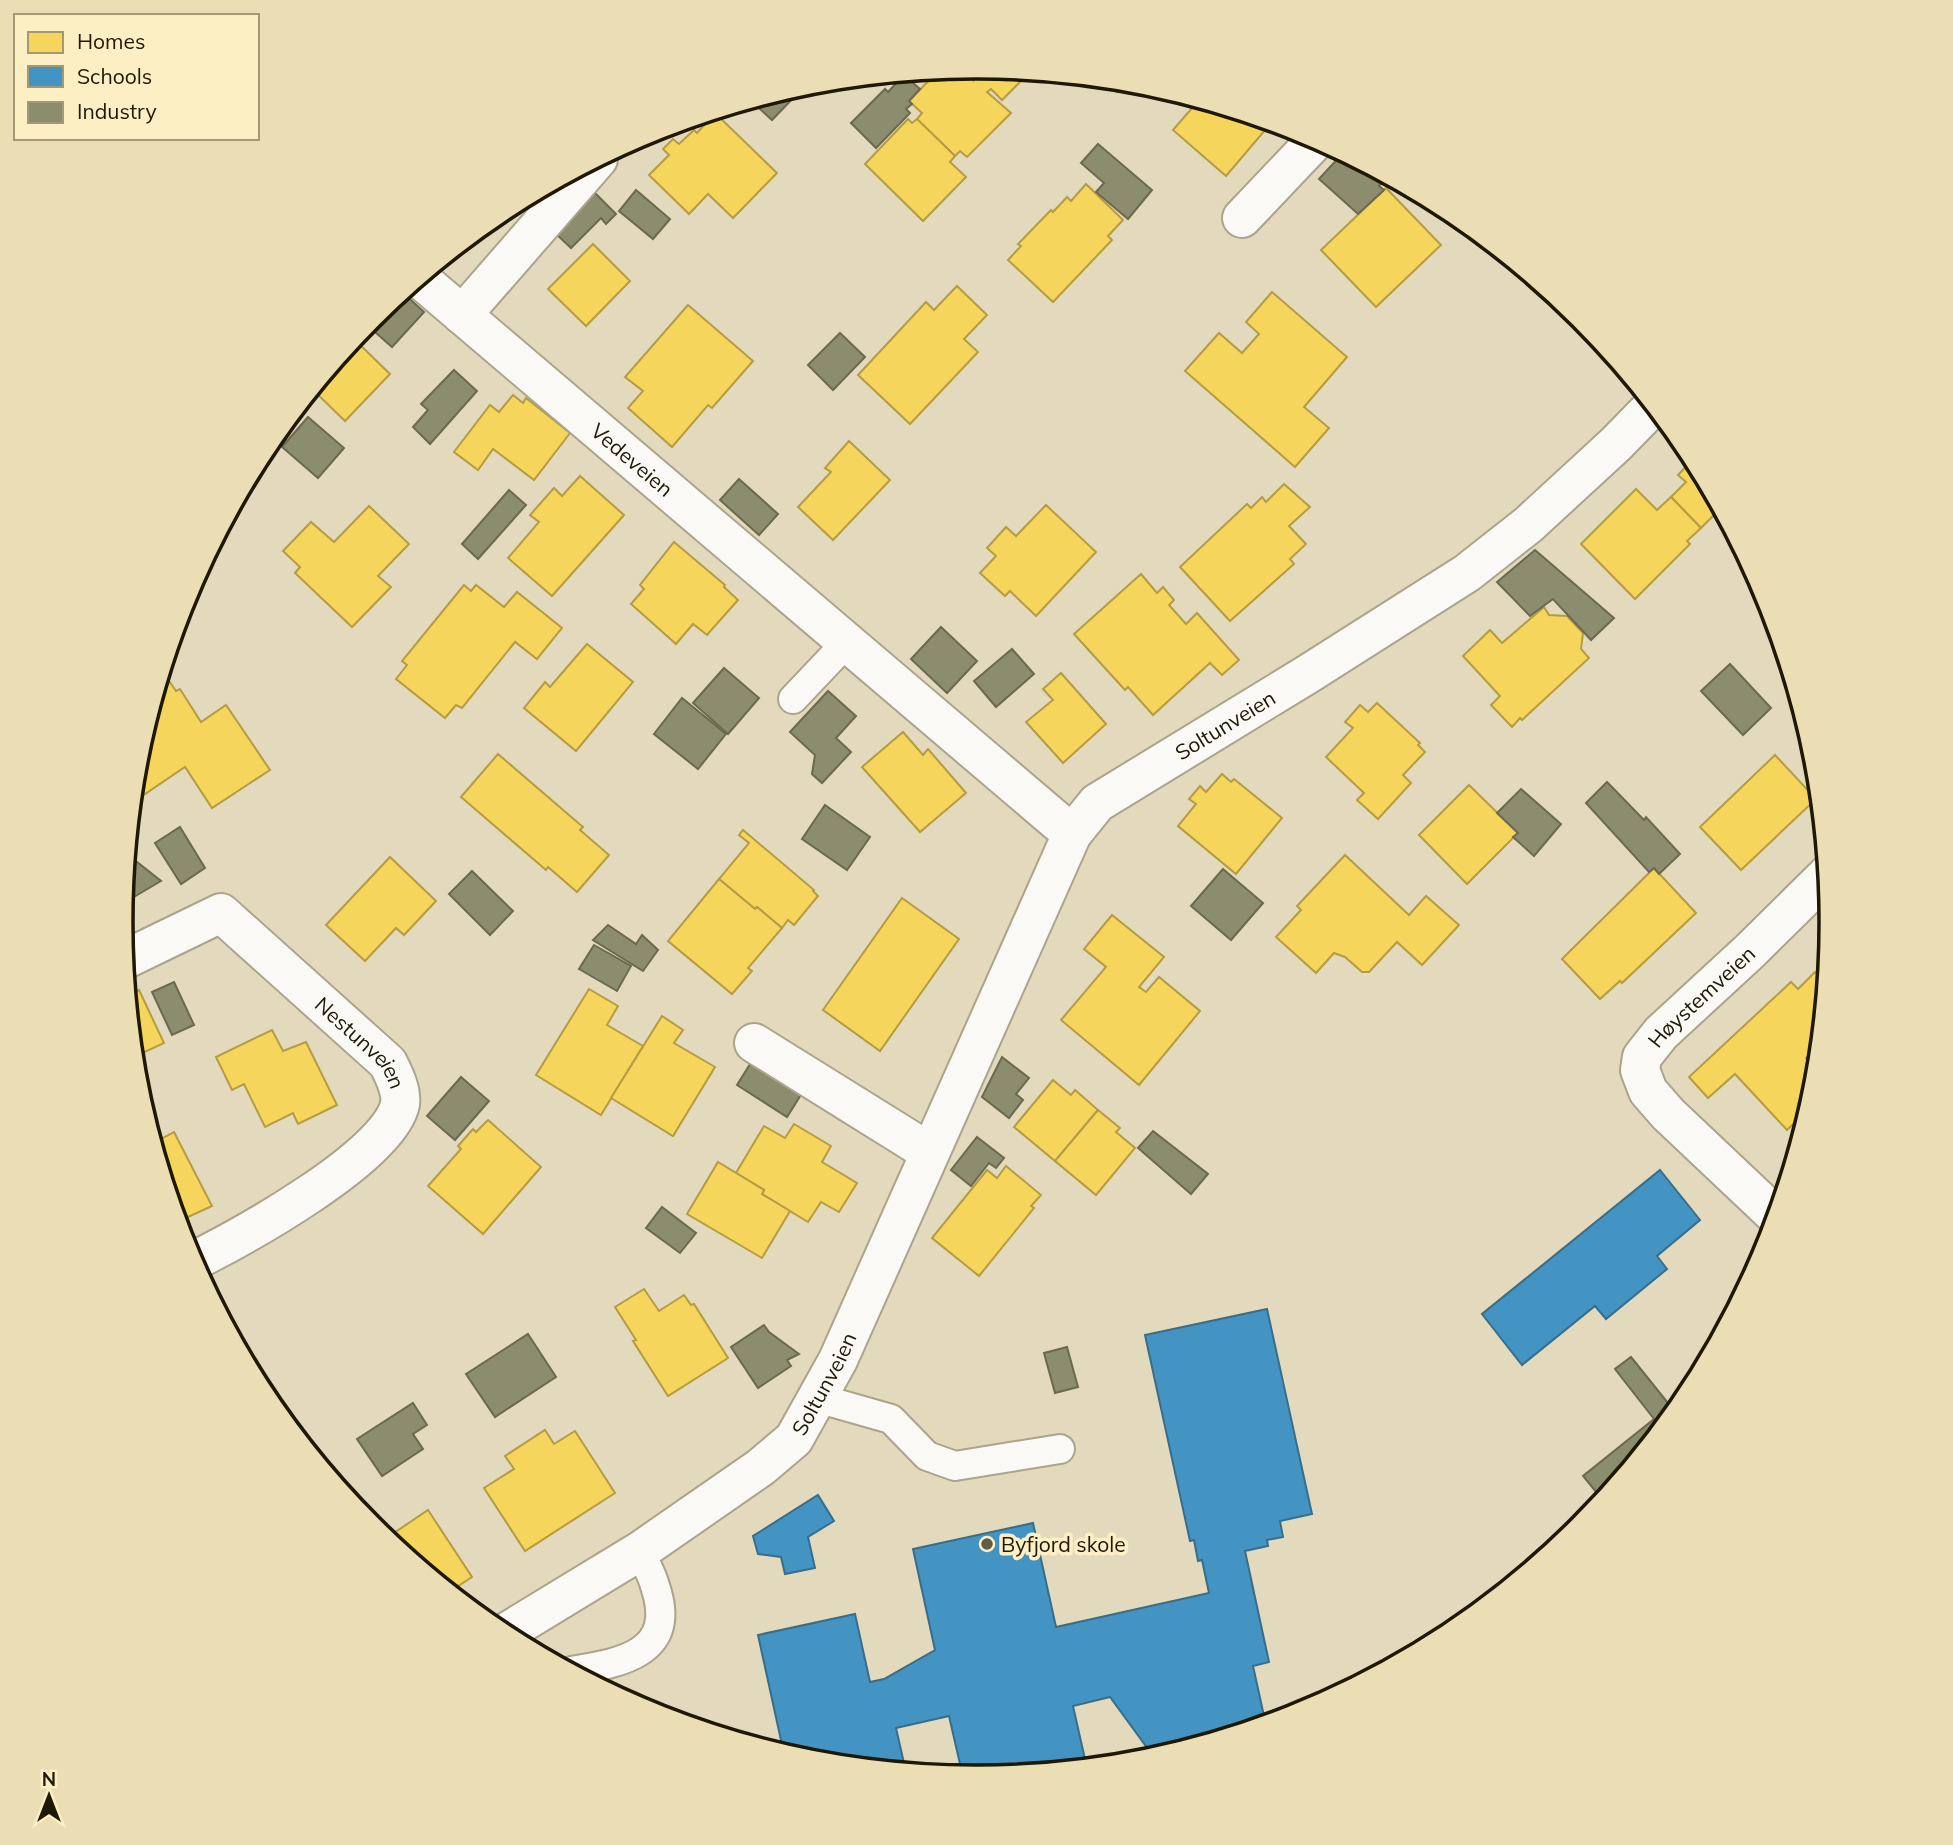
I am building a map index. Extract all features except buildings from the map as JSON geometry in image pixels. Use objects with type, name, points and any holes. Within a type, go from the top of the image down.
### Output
[{"type":"street","points":[[1242,218],[1309,147]]},
{"type":"street","points":[[462,315],[582,177]]},
{"type":"street","name":"Vedeveien","points":[[425,284],[1073,834]]},
{"type":"street","name":"Soltunveien","points":[[514,1628],[640,1551],[761,1467],[794,1439],[838,1360],[1073,834],[1097,803],[1308,674],[1466,573],[1528,525],[1648,411]]},
{"type":"street","name":"Høystemveien","points":[[1769,1210],[1668,1114],[1648,1091],[1640,1070],[1642,1056],[1661,1033],[1819,883]]},
{"type":"street","name":"Nestunveien","points":[[134,955],[221,913],[388,1063],[397,1081],[400,1103],[393,1121],[380,1140],[321,1186],[246,1235],[202,1257]]},
{"type":"street","points":[[754,1043],[929,1152]]},
{"type":"lane","points":[[793,699],[846,642]]},
{"type":"lane","points":[[817,1398],[891,1419],[927,1456],[955,1466],[1060,1449]]},
{"type":"lane","points":[[583,1668],[622,1659],[642,1651],[659,1630],[660,1605],[655,1585],[640,1551]]},
{"type":"place","name":"Byfjord skole","points":[[987,1544]]}]
